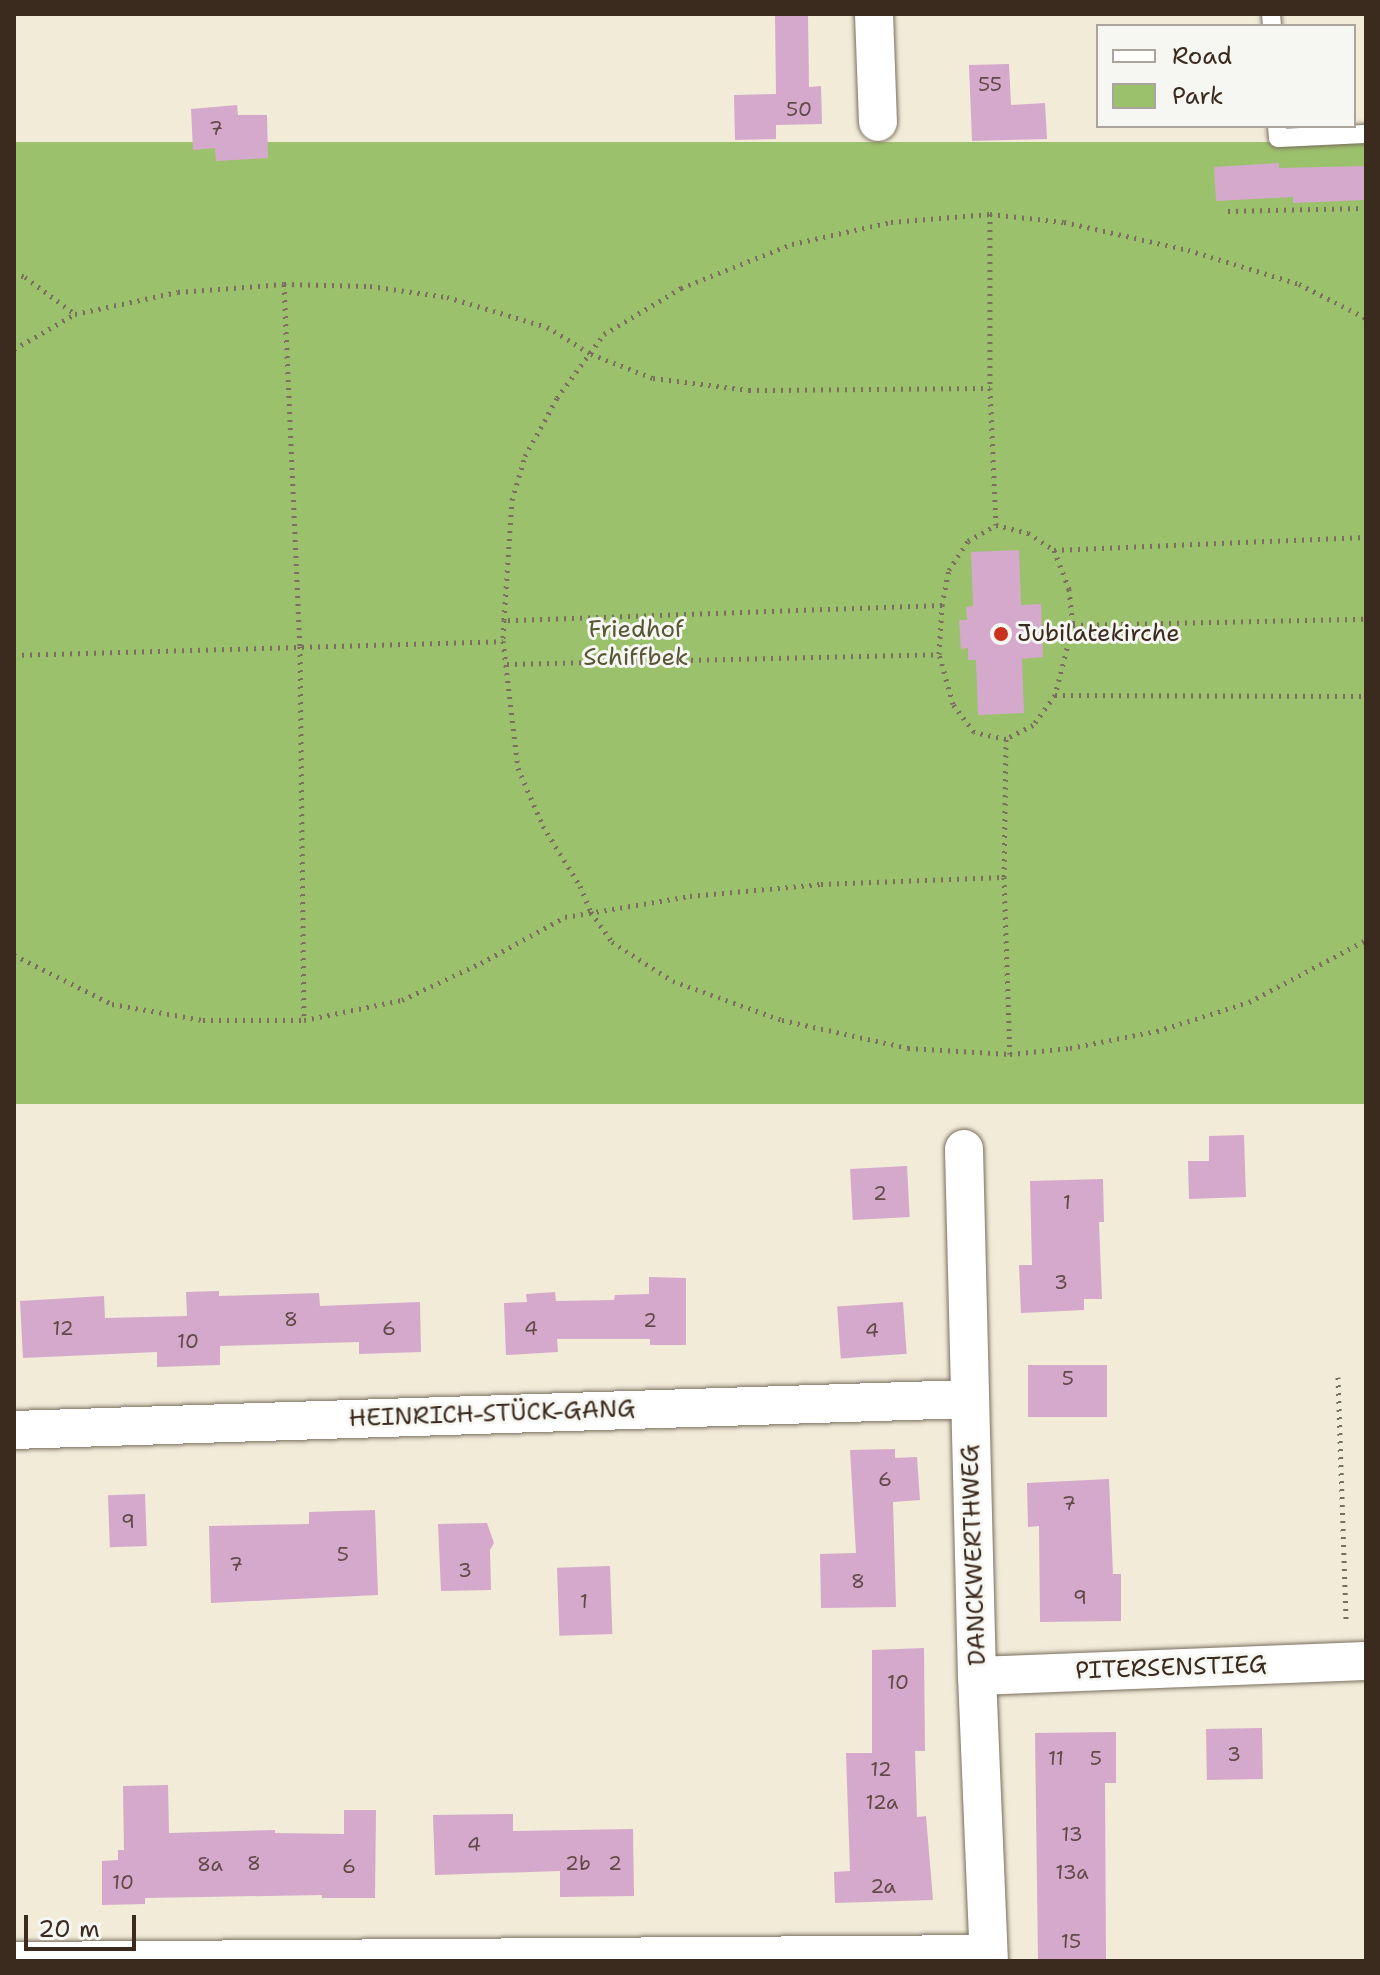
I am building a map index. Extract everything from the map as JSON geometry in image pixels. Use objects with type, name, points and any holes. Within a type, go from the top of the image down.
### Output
[{"type":"street","points":[[874,14],[878,122]]},
{"type":"street","name":"DANCKWERTHWEG","points":[[964,1149],[977,1676],[989,1957]]},
{"type":"street","name":"HEINRICH-STÜCK-GANG","points":[[14,1430],[969,1399]]},
{"type":"street","name":"PITERSENSTIEG","points":[[977,1676],[1357,1661]]},
{"type":"street","points":[[14,1961],[989,1957]]},
{"type":"lane","points":[[1277,128],[1278,138],[1366,134]]},
{"type":"path","points":[[1228,211],[1366,208]]},
{"type":"path","points":[[1366,318],[1299,284],[1188,250],[1064,222],[990,214],[891,222],[792,244],[681,288],[604,334],[557,398],[525,456],[512,500],[503,641],[518,768],[543,826],[580,886],[591,912],[612,942],[673,981],[782,1020],[908,1048],[1010,1054],[1070,1048],[1157,1031],[1249,1002],[1366,940]]},
{"type":"path","points":[[990,214],[990,388],[996,525]]},
{"type":"path","points":[[14,273],[25,277],[75,314]]},
{"type":"path","points":[[14,349],[75,314],[178,292],[284,284],[370,286],[447,297],[547,327],[591,354],[653,378],[749,390],[990,388]]},
{"type":"path","points":[[284,284],[300,646],[304,1020]]},
{"type":"path","points":[[1054,550],[1069,589],[1073,625],[1055,695],[1033,725],[1006,739],[974,732],[953,704],[939,654],[942,605],[949,570],[968,541],[996,525],[1028,533],[1054,550],[1366,537]]},
{"type":"path","points":[[504,620],[942,605]]},
{"type":"path","points":[[1073,625],[1366,619]]},
{"type":"path","points":[[14,655],[503,641]]},
{"type":"path","points":[[507,664],[939,654]]},
{"type":"path","points":[[1055,695],[1366,696]]},
{"type":"path","points":[[1006,739],[1004,877],[1010,1054]]},
{"type":"path","points":[[14,955],[112,1004],[203,1020],[304,1020],[402,1000],[481,963],[565,917],[690,896],[807,886],[1004,877]]},
{"type":"path","points":[[1338,1377],[1357,1661]]},
{"type":"green space","name":"Friedhof Schiffbek","points":[[15,142],[1366,142],[1366,1104],[15,1104]]},
{"type":"building","points":[[775,14],[808,14],[809,87],[821,86],[822,124],[776,125],[776,139],[735,140],[734,95],[776,94]]},
{"type":"building","points":[[1009,64],[1011,105],[1045,103],[1047,139],[972,141],[969,65]]},
{"type":"building","points":[[237,105],[238,115],[267,115],[268,158],[216,161],[215,148],[193,150],[191,109]]},
{"type":"building","points":[[1279,163],[1279,168],[1366,166],[1366,200],[1293,203],[1293,197],[1216,201],[1214,167]]},
{"type":"building","name":"Jubilatekirche","points":[[1019,550],[1021,605],[1041,604],[1043,657],[1022,659],[1024,713],[978,715],[976,660],[968,660],[968,648],[961,649],[959,620],[967,620],[966,607],[973,606],[971,552]]},
{"type":"building","points":[[1244,1135],[1246,1197],[1189,1199],[1188,1161],[1209,1161],[1209,1136]]},
{"type":"building","points":[[907,1166],[910,1217],[853,1220],[850,1169]]},
{"type":"building","points":[[1103,1179],[1104,1222],[1099,1222],[1102,1299],[1084,1299],[1084,1310],[1021,1313],[1019,1265],[1032,1265],[1030,1181]]},
{"type":"building","points":[[649,1277],[686,1278],[686,1345],[650,1345],[650,1339],[557,1339],[558,1352],[506,1355],[504,1303],[527,1302],[526,1294],[555,1292],[556,1301],[614,1300],[615,1295],[649,1294]]},
{"type":"building","points":[[219,1291],[219,1296],[319,1293],[320,1306],[420,1302],[421,1352],[359,1354],[359,1342],[220,1346],[220,1365],[157,1367],[157,1352],[23,1358],[20,1301],[104,1296],[105,1318],[187,1316],[186,1292]]},
{"type":"building","points":[[903,1302],[907,1354],[841,1358],[837,1307]]},
{"type":"building","points":[[1028,1365],[1107,1365],[1107,1417],[1028,1417]]},
{"type":"building","points":[[895,1449],[895,1458],[917,1457],[920,1500],[893,1502],[896,1607],[821,1608],[820,1554],[856,1553],[850,1450]]},
{"type":"building","points":[[1109,1479],[1113,1574],[1121,1574],[1121,1621],[1040,1622],[1039,1526],[1028,1527],[1027,1483]]},
{"type":"building","points":[[145,1494],[147,1546],[110,1547],[108,1495]]},
{"type":"building","points":[[375,1510],[378,1595],[211,1603],[209,1526],[309,1524],[309,1512]]},
{"type":"building","points":[[487,1523],[494,1543],[490,1550],[491,1590],[441,1591],[438,1524]]},
{"type":"building","points":[[610,1566],[612,1634],[559,1636],[557,1568]]},
{"type":"building","points":[[924,1648],[925,1751],[915,1751],[917,1817],[926,1816],[933,1900],[835,1903],[834,1872],[850,1871],[846,1753],[872,1753],[872,1650]]},
{"type":"building","points":[[1262,1728],[1263,1779],[1207,1780],[1206,1729]]},
{"type":"building","points":[[1116,1732],[1116,1783],[1105,1783],[1106,1961],[1038,1961],[1035,1733]]},
{"type":"building","points":[[168,1785],[169,1833],[275,1830],[275,1833],[344,1834],[344,1810],[376,1810],[375,1898],[322,1898],[322,1895],[145,1898],[145,1904],[102,1905],[102,1861],[118,1860],[118,1850],[124,1850],[123,1786]]},
{"type":"building","points":[[513,1814],[513,1831],[633,1829],[634,1896],[560,1897],[560,1871],[435,1875],[433,1815]]},
{"type":"place","name":"Jubilatekirche","points":[[1001,634]]}]
